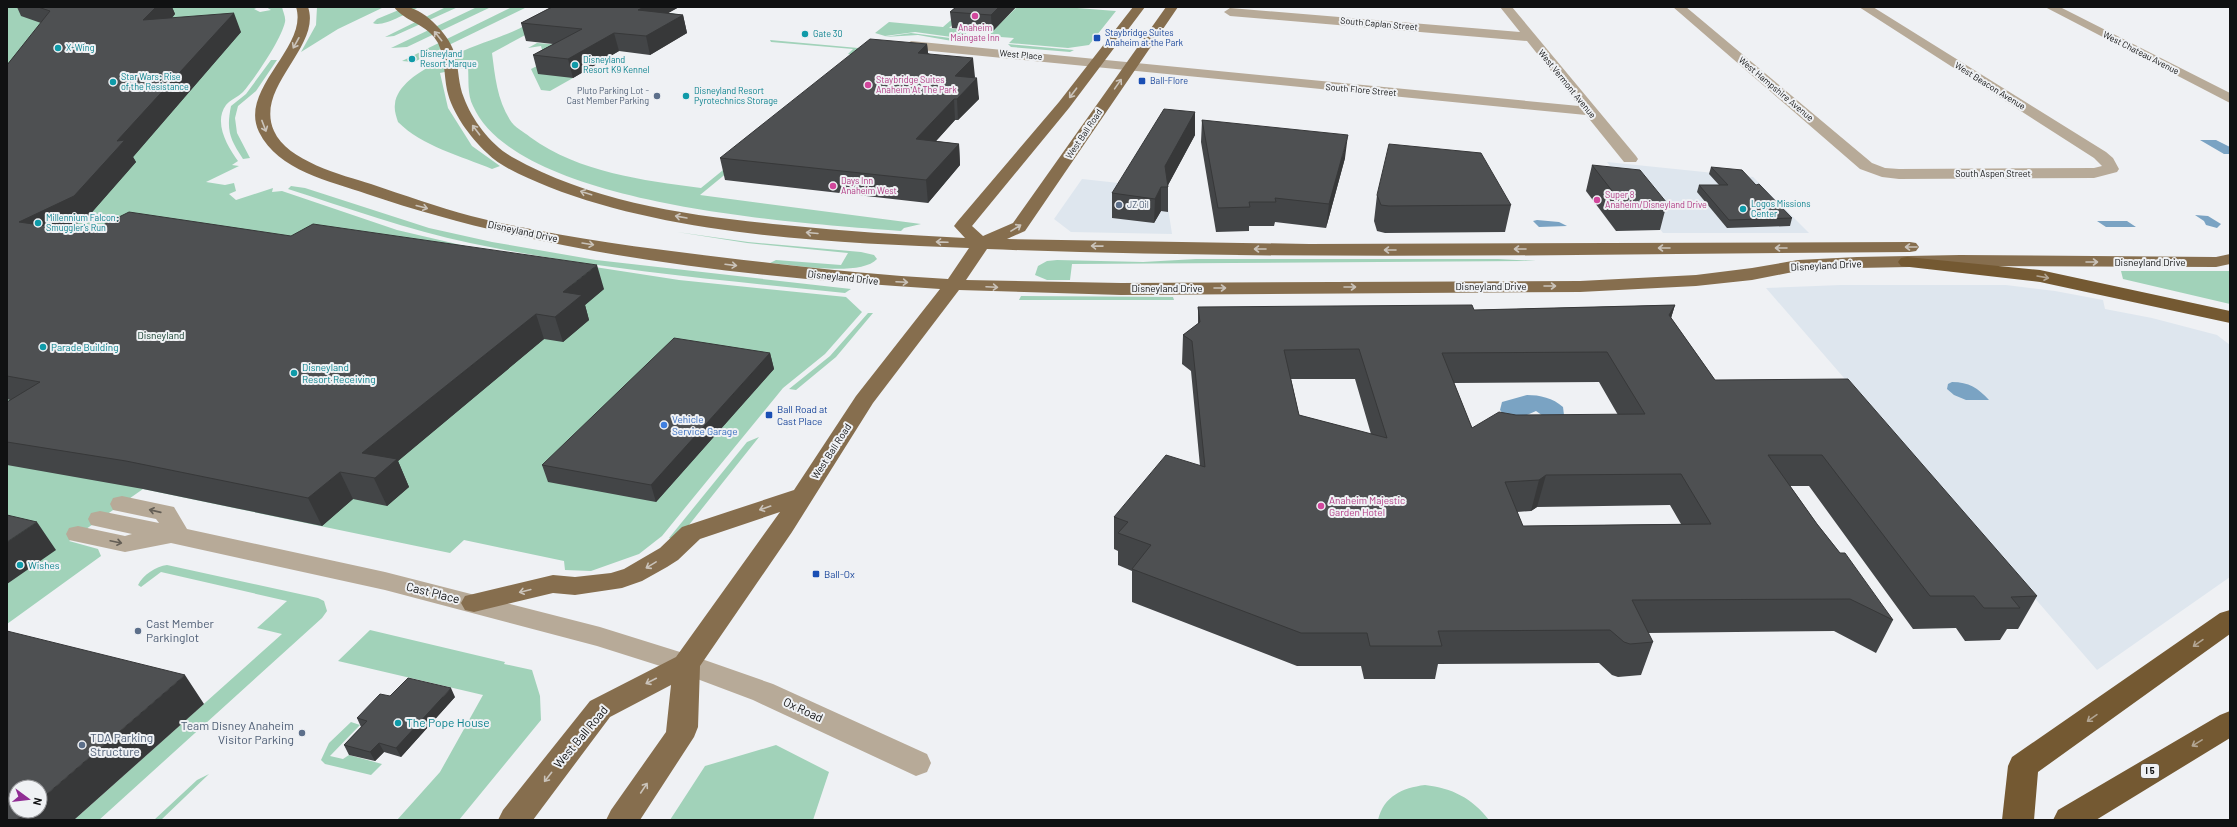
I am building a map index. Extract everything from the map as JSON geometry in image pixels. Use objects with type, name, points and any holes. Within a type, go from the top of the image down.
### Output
[{"type":"highway","points":[[1907,262],[2004,271],[2039,276],[2230,317]]},
{"type":"highway","points":[[2155,300],[2230,321]]},
{"type":"highway","points":[[2018,820],[2023,766],[2230,620]]},
{"type":"highway","name":"I 5","points":[[2069,820],[2230,723]]},
{"type":"main road","name":"Disneyland Drive","points":[[302,7],[304,13],[304,27],[265,99],[261,118],[268,136],[278,149],[313,169],[419,206],[487,224],[558,239],[653,254],[777,270],[880,280],[1013,288],[1617,285],[1745,275],[1799,265],[1907,262],[2216,262],[2230,258]]},
{"type":"main road","name":"Disneyland Drive","points":[[400,7],[424,21],[436,32],[445,44],[456,98],[480,136],[501,158],[558,184],[624,205],[720,223],[818,234],[981,244],[1349,250],[2199,248],[2230,251]]},
{"type":"main road","points":[[981,244],[963,226],[1054,117],[1139,7]]},
{"type":"main road","name":"West Ball Road","points":[[514,820],[600,709],[609,702],[686,664],[783,526],[864,401],[953,285],[981,244],[1019,227],[1172,7]]},
{"type":"main road","points":[[474,603],[552,584],[575,586],[613,582],[633,575],[658,561],[669,554],[691,533],[802,496]]},
{"type":"main road","points":[[622,820],[679,737],[683,727],[686,664]]},
{"type":"street","name":"West Vermont Avenue","points":[[1506,7],[1630,160]]},
{"type":"street","name":"West Hampshire Avenue","points":[[1679,7],[1866,166],[1874,169]]},
{"type":"street","name":"West Beacon Avenue","points":[[1865,7],[2100,156],[2107,161],[2111,169]]},
{"type":"street","name":"West Chateau Avenue","points":[[2051,7],[2230,99]]},
{"type":"street","name":"South Caplan Street","points":[[1230,12],[1529,37]]},
{"type":"street","name":"West Place","points":[[911,45],[1132,65]]},
{"type":"street","name":"South Flore Street","points":[[1132,65],[1240,78],[1590,111]]},
{"type":"street","name":"South Aspen Street","points":[[1874,169],[1899,174],[2094,174],[2111,169]]},
{"type":"street","points":[[122,504],[165,513],[177,534]]},
{"type":"street","name":"Cast Place","points":[[100,519],[177,534],[370,577],[600,637],[686,664]]},
{"type":"street","name":"Cast Place","points":[[78,534],[124,544],[177,534]]},
{"type":"street","name":"Ox Road","points":[[686,664],[763,692],[916,763]]},
{"type":"shaded area","points":[[1607,162],[1753,177],[1809,233],[1663,233]]},
{"type":"shaded area","points":[[1082,179],[1165,188],[1172,234],[1071,232],[1054,219]]},
{"type":"shaded area","points":[[1841,285],[2006,285],[2055,291],[2103,300],[2105,309],[2152,318],[2217,335],[2230,345],[2230,577],[2097,670],[1766,288]]},
{"type":"green space","name":"Disneyland","points":[[7,7],[259,7],[254,9],[260,12],[271,10],[266,7],[282,7],[285,22],[283,30],[273,48],[248,86],[241,94],[226,105],[222,112],[221,127],[223,134],[226,142],[238,161],[232,165],[239,166],[206,182],[225,185],[234,183],[236,191],[229,194],[236,200],[273,188],[272,192],[282,191],[397,230],[478,249],[679,280],[846,297],[862,312],[825,354],[783,388],[662,536],[639,554],[591,571],[565,570],[564,561],[464,540],[450,553],[143,489],[69,541],[98,549],[101,556],[7,624]]},
{"type":"green space","points":[[317,7],[384,7],[338,29],[301,52],[316,25]]},
{"type":"green space","points":[[406,7],[419,7],[389,21],[377,24],[373,23],[377,19]]},
{"type":"green space","points":[[446,7],[458,7],[394,36],[385,37]]},
{"type":"green space","points":[[477,7],[491,7],[407,47],[391,48]]},
{"type":"green space","points":[[512,7],[527,7],[414,62],[402,61]]},
{"type":"green space","points":[[607,7],[677,14],[683,16],[568,12],[492,53],[497,87],[502,104],[514,125],[530,137],[549,149],[591,167],[634,178],[701,188],[862,57],[848,54],[853,49],[771,42],[770,40],[858,48],[871,47],[874,52],[700,195],[921,224],[904,228],[901,231],[734,215],[667,203],[602,188],[545,167],[500,140],[473,106],[469,92],[468,67],[440,73],[448,108],[472,146],[500,166],[492,169],[442,150],[418,138],[398,122],[395,113],[395,104],[400,91],[411,79],[445,58],[514,31],[561,8]]},
{"type":"green space","points":[[966,7],[973,7],[949,28],[971,30],[959,38],[915,32],[885,36],[875,33],[889,22],[943,27]]},
{"type":"green space","points":[[1017,7],[1064,7],[1116,11],[1089,45],[1068,48],[1009,43],[1014,38],[987,36]]},
{"type":"green space","points":[[911,33],[958,39],[952,41],[918,35],[884,37]]},
{"type":"green space","points":[[537,43],[573,46],[573,78],[550,91],[541,90],[531,69],[545,62],[541,46],[528,48]]},
{"type":"green space","points":[[1008,44],[1074,50],[1070,52],[1011,47]]},
{"type":"green space","points":[[271,60],[277,60],[256,91],[238,106],[235,118],[237,133],[250,158],[243,159],[230,134],[229,122],[231,106],[246,94]]},
{"type":"green space","points":[[291,186],[305,188],[429,228],[492,242],[596,260],[851,289],[845,293],[657,273],[517,252],[447,238],[401,225],[288,189]]},
{"type":"green space","points":[[677,232],[748,242],[861,252],[874,255],[877,259],[869,264],[857,268],[842,269],[770,263],[776,260],[841,265],[848,253],[747,243]]},
{"type":"green space","points":[[1196,259],[1498,259],[1536,261],[1072,264],[1070,280],[1047,280],[1035,275],[1038,266],[1047,261],[1057,260],[1143,262]]},
{"type":"green space","points":[[2121,271],[2230,271],[2230,304],[2123,279]]},
{"type":"green space","points":[[1021,296],[1173,297],[1174,300],[1019,300]]},
{"type":"green space","points":[[868,313],[873,313],[836,357],[796,390],[789,389],[830,356]]},
{"type":"green space","points":[[759,437],[677,540],[669,538],[747,442]]},
{"type":"green space","points":[[167,565],[318,598],[324,601],[327,611],[322,618],[99,820],[74,820],[282,634],[257,628],[287,601],[161,572],[141,587],[138,585],[140,581],[150,572]]},
{"type":"green space","points":[[370,630],[505,662],[504,664],[532,670],[540,696],[541,720],[459,820],[397,820],[440,772],[483,695],[338,661]]},
{"type":"green space","points":[[351,722],[360,725],[330,756],[343,759],[349,755],[382,764],[371,775],[325,764],[321,760],[329,743]]},
{"type":"green space","points":[[776,745],[829,772],[813,820],[670,820],[705,766]]},
{"type":"green space","points":[[209,774],[161,820],[154,820],[197,780]]},
{"type":"green space","points":[[1425,785],[1435,786],[1461,795],[1476,806],[1489,820],[1378,820],[1389,799],[1409,788]]},
{"type":"water","points":[[2200,140],[2216,140],[2230,147],[2230,154],[2224,154]]},
{"type":"water","points":[[2195,215],[2208,216],[2221,224],[2217,228],[2206,225],[2204,221]]},
{"type":"water","points":[[1533,221],[1559,222],[1567,226],[1539,227]]},
{"type":"water","points":[[2097,221],[2127,221],[2136,227],[2106,227]]},
{"type":"water","points":[[1952,382],[1973,386],[1989,400],[1966,400],[1954,395],[1947,389],[1948,384]]},
{"type":"water","points":[[1527,395],[1541,396],[1555,401],[1563,407],[1564,415],[1546,418],[1536,411],[1522,417],[1503,414],[1500,410],[1502,402]]},
{"type":"building","points":[[38,7],[156,7],[143,20],[234,13],[117,141],[125,140],[74,196],[19,222],[89,232],[129,212],[291,236],[313,224],[597,265],[563,292],[582,295],[555,317],[536,314],[362,453],[397,459],[375,478],[340,472],[308,498],[126,461],[7,442],[7,402],[40,382],[7,376],[7,65],[50,11]]},
{"type":"building","points":[[552,7],[644,7],[638,10],[683,15],[646,36],[614,33],[568,59],[533,55],[582,29],[521,23]]},
{"type":"building","points":[[956,7],[999,7],[991,15],[950,12]]},
{"type":"building","points":[[870,39],[927,44],[918,53],[973,58],[955,76],[977,78],[957,99],[954,99],[916,139],[959,144],[926,180],[720,158]]},
{"type":"building","points":[[1164,109],[1195,112],[1165,166],[1168,187],[1161,187],[1155,199],[1112,193]]},
{"type":"building","points":[[1202,120],[1348,135],[1329,204],[1275,198],[1276,202],[1249,202],[1250,207],[1218,208]]},
{"type":"building","points":[[1389,144],[1481,153],[1511,205],[1381,205],[1377,195]]},
{"type":"building","points":[[1592,165],[1640,170],[1667,203],[1623,205]]},
{"type":"building","name":"Logos Missions Center","points":[[1711,167],[1742,170],[1756,185],[1759,184],[1792,218],[1729,220],[1699,185],[1728,185]]},
{"type":"building","name":"Anaheim Majestic Garden Hotel","points":[[1472,305],[1474,310],[1675,305],[1669,315],[1715,380],[1848,379],[2037,596],[2011,597],[2020,608],[1984,608],[1974,596],[1930,596],[1822,455],[1768,455],[1817,524],[1840,553],[1845,553],[1893,620],[1850,599],[1632,600],[1653,642],[1630,644],[1624,642],[1610,630],[1438,631],[1442,646],[1370,646],[1367,633],[1301,633],[1132,569],[1151,545],[1118,533],[1128,522],[1114,517],[1166,455],[1205,467],[1192,341],[1183,335],[1200,322],[1198,307]],"holes":[[[1359,349],[1387,438],[1299,415],[1284,350]],[[1607,352],[1645,414],[1516,415],[1499,412],[1472,428],[1442,353]],[[1681,474],[1711,524],[1523,526],[1505,482],[1539,480],[1546,475]]]},
{"type":"building","name":"Vehicle Service Garage","points":[[674,338],[770,353],[651,485],[542,465]]},
{"type":"building","points":[[7,515],[37,522],[7,542]]},
{"type":"building","name":"TDA Parking Structure","points":[[7,631],[185,675],[48,793],[48,779],[8,779],[8,819],[17,819],[7,820]]},
{"type":"building","name":"The Pope House","points":[[408,678],[451,688],[396,748],[379,743],[370,752],[344,745],[367,721],[357,718],[380,694],[390,696]]},
{"type":"place","name":"Anaheim Maingate Inn","points":[[975,16]]},
{"type":"place","name":"Gate 30","points":[[805,34]]},
{"type":"place","name":"Staybridge Suites Anaheim at the Park","points":[[1097,38]]},
{"type":"place","name":"X-Wing","points":[[58,48]]},
{"type":"place","name":"Disneyland Resort Marque","points":[[412,59]]},
{"type":"place","name":"Disneyland Resort K9 Kennel","points":[[575,65]]},
{"type":"place","name":"Ball-Flore","points":[[1142,81]]},
{"type":"place","name":"Star Wars: Rise of the Resistance","points":[[113,82]]},
{"type":"place","name":"Staybridge Suites Anaheim At The Park","points":[[868,85]]},
{"type":"place","name":"Pluto Parking Lot - Cast Member Parking","points":[[657,96]]},
{"type":"place","name":"Disneyland Resort Pyrotechnics Storage","points":[[686,96]]},
{"type":"place","name":"Days Inn Anaheim West","points":[[833,186]]},
{"type":"place","name":"Super 8 Anaheim/Disneyland Drive","points":[[1597,200]]},
{"type":"place","name":"JZ Oil","points":[[1119,205]]},
{"type":"place","name":"Logos Missions Center","points":[[1743,209]]},
{"type":"place","name":"Millennium Falcon: Smuggler’s Run","points":[[38,223]]},
{"type":"place","name":"Parade Building","points":[[43,347]]},
{"type":"place","name":"Disneyland Resort Receiving","points":[[294,373]]},
{"type":"place","name":"Ball Road at Cast Place","points":[[769,415]]},
{"type":"place","name":"Vehicle Service Garage","points":[[664,425]]},
{"type":"place","name":"Anaheim Majestic Garden Hotel","points":[[1321,506]]},
{"type":"place","name":"Wishes","points":[[20,565]]},
{"type":"place","name":"Ball-Ox","points":[[816,574]]},
{"type":"place","name":"Cast Member Parkinglot","points":[[138,631]]},
{"type":"place","name":"The Pope House","points":[[398,723]]},
{"type":"place","name":"Team Disney Anaheim Visitor Parking","points":[[302,733]]},
{"type":"place","name":"TDA Parking Structure","points":[[82,745]]}]
